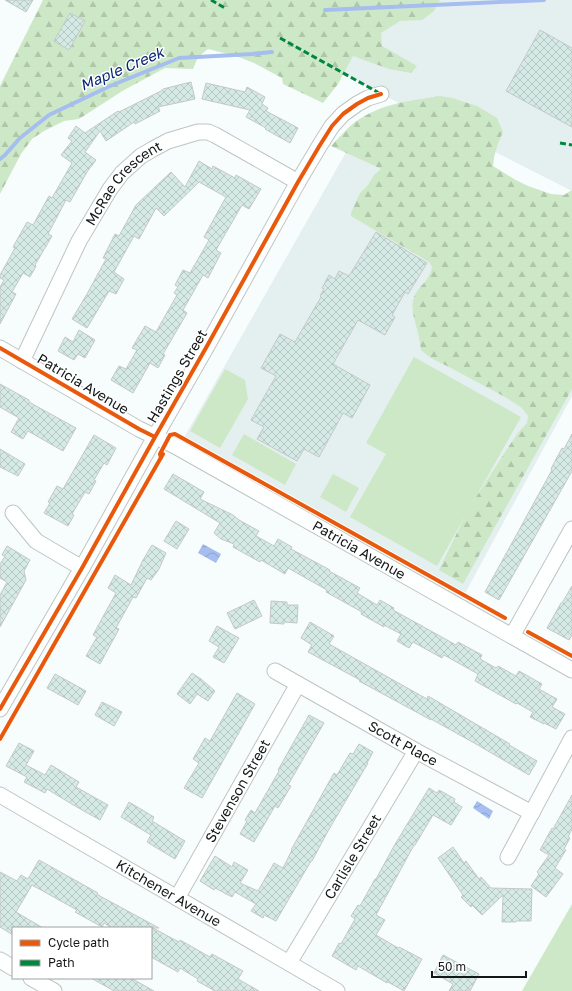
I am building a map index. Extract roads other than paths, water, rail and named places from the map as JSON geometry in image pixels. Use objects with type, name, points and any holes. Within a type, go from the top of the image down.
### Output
[{"type":"street","name":"Hastings Street","points":[[0,709],[82,568],[298,182],[332,126],[343,114],[357,104],[368,98],[381,94]]},
{"type":"street","name":"McRae Crescent","points":[[22,360],[79,241],[110,189],[122,174],[141,156],[168,141],[202,131],[215,135],[298,182]]},
{"type":"street","name":"Patricia Avenue","points":[[0,348],[139,429],[175,446],[572,670]]},
{"type":"street","points":[[13,513],[36,541],[82,568]]},
{"type":"street","points":[[512,636],[572,529]]},
{"type":"street","name":"Scott Place","points":[[275,671],[416,751],[532,812]]},
{"type":"street","name":"Stevenson Street","points":[[177,898],[298,684]]},
{"type":"street","points":[[508,857],[572,738]]},
{"type":"street","name":"Carlisle Street","points":[[289,963],[416,751]]},
{"type":"street","name":"Kitchener Avenue","points":[[0,795],[337,991]]},
{"type":"street","points":[[0,960],[12,967]]},
{"type":"street","points":[[33,979],[54,991]]},
{"type":"water","points":[[203,544],[221,554],[216,563],[198,553]]},
{"type":"water","points":[[477,801],[493,811],[489,819],[473,808]]},
{"type":"waterway","name":"Maple Creek","points":[[325,10],[544,0]]},
{"type":"waterway","name":"Maple Creek","points":[[0,159],[20,138],[49,115],[110,86],[179,58],[272,52]]}]
